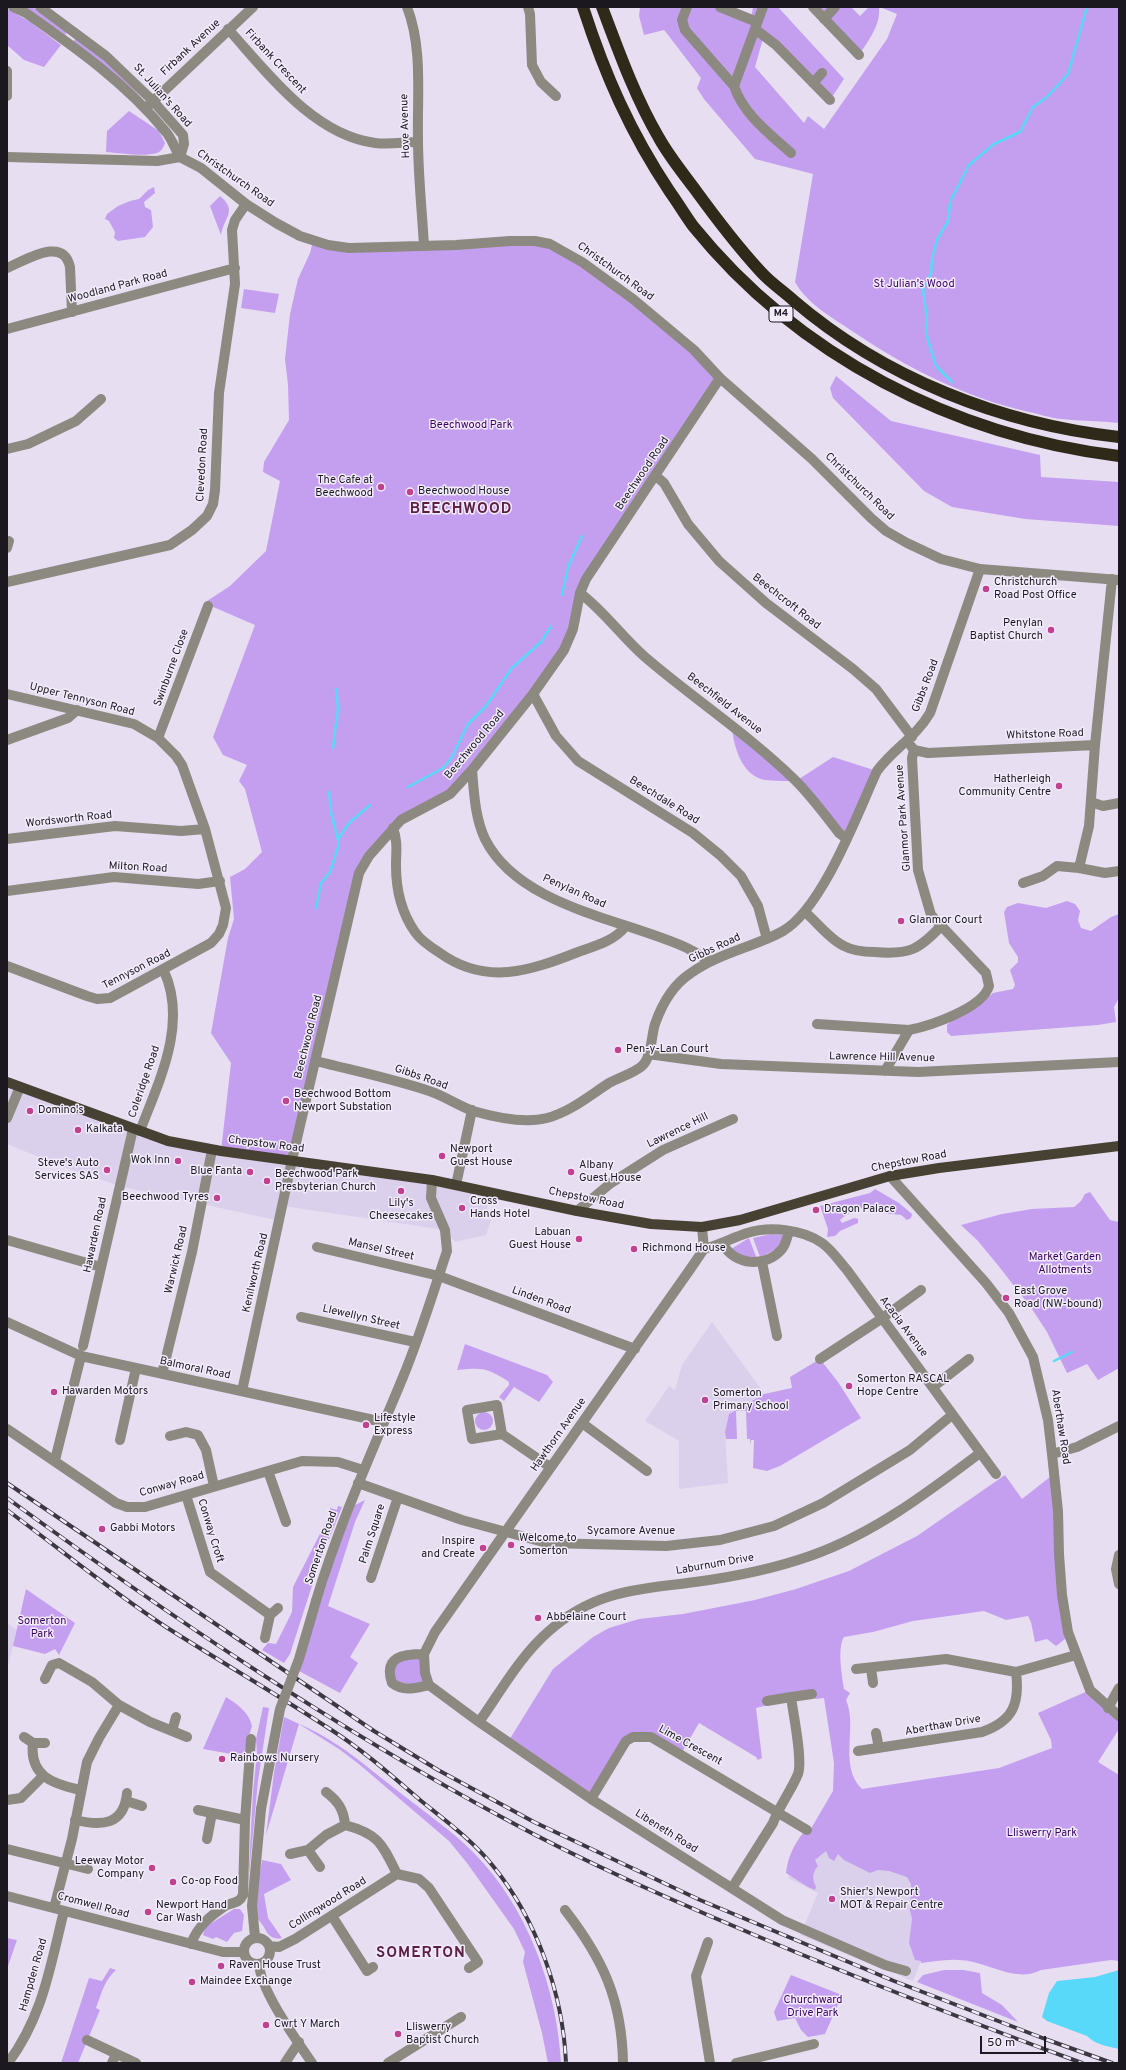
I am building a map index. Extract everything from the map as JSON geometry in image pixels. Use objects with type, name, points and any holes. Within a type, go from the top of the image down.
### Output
[{"type":"highway","name":"M4","points":[[583,7],[599,57],[626,118],[659,175],[693,225],[749,287],[811,339],[882,382],[937,409],[1034,441],[1078,451],[1119,456]]},
{"type":"highway","name":"M4","points":[[602,7],[638,96],[660,139],[717,220],[762,273],[820,323],[903,372],[947,393],[990,410],[1042,424],[1084,433],[1119,437]]},
{"type":"main road","name":"Chepstow Road","points":[[7,1082],[168,1142],[212,1150],[456,1184],[578,1211],[651,1224],[702,1227],[740,1220],[890,1176],[971,1163],[1119,1146]]},
{"type":"street","name":"St. Julian's Road","points":[[13,7],[65,41],[149,104]]},
{"type":"street","name":"St. Julian's Road","points":[[40,7],[106,56],[149,104],[180,157]]},
{"type":"street","name":"Firbank Avenue","points":[[149,104],[253,7]]},
{"type":"street","name":"Hove Avenue","points":[[407,7],[413,22],[416,40],[418,142],[424,246]]},
{"type":"street","points":[[528,7],[530,14],[532,65],[541,82],[556,96]]},
{"type":"street","points":[[687,7],[682,20],[685,30],[734,86],[737,96],[750,114],[791,153]]},
{"type":"street","points":[[720,7],[756,25],[830,100]]},
{"type":"street","points":[[734,86],[763,7]]},
{"type":"street","points":[[812,7],[859,55]]},
{"type":"street","points":[[824,19],[835,7]]},
{"type":"street","name":"Firbank Crescent","points":[[228,29],[294,101],[335,129],[353,137],[375,143],[418,142]]},
{"type":"street","points":[[65,41],[72,30]]},
{"type":"street","points":[[7,71],[7,96]]},
{"type":"street","points":[[813,83],[822,73]]},
{"type":"street","name":"Christchurch Road","points":[[7,157],[127,161],[162,160],[180,157],[205,171],[246,204],[300,236],[328,245],[349,248],[424,246],[510,241],[535,241],[550,244],[582,262],[633,299],[694,350],[720,378],[812,459],[886,531],[917,549],[941,559],[980,568],[1115,580]]},
{"type":"street","name":"Clevedon Road","points":[[7,580],[166,546],[192,530],[210,512],[215,497],[219,393],[233,299],[235,268],[232,230],[235,220],[246,204]]},
{"type":"street","points":[[7,268],[44,252],[53,251],[63,254],[69,262],[70,267],[72,312]]},
{"type":"street","name":"Woodland Park Road","points":[[7,329],[235,268]]},
{"type":"street","name":"Beechwood Road","points":[[292,1160],[359,873],[369,856],[392,828],[410,814],[450,794],[472,770],[533,694],[564,650],[573,629],[580,594],[586,580],[720,378]]},
{"type":"street","points":[[7,449],[28,444],[76,421],[101,398]]},
{"type":"street","name":"Beechcroft Road","points":[[656,476],[664,483],[688,524],[719,561],[766,603],[853,669],[876,689],[910,739]]},
{"type":"street","name":"Gibbs Road","points":[[316,1061],[382,1077],[433,1093],[472,1110],[502,1117],[524,1119],[545,1119],[567,1110],[614,1080],[641,1068],[646,1063],[655,1023],[673,988],[691,973],[711,961],[767,939],[786,929],[805,912],[834,865],[877,770],[887,758],[922,727],[930,713],[980,568]]},
{"type":"street","name":"Whitstone Road","points":[[914,750],[928,753],[1095,744],[1115,580]]},
{"type":"street","name":"Beechfield Avenue","points":[[580,594],[593,603],[644,655],[774,760],[796,781],[839,833],[847,839]]},
{"type":"street","name":"Swinburne Close","points":[[158,738],[208,606]]},
{"type":"street","name":"Upper Tennyson Road","points":[[7,694],[134,724],[158,738],[173,752],[182,766],[205,829],[220,882]]},
{"type":"street","name":"Beechdale Road","points":[[533,694],[556,736],[578,762],[693,833],[720,855],[741,876],[758,906],[767,939]]},
{"type":"street","points":[[7,740],[68,718],[77,710]]},
{"type":"street","points":[[910,739],[914,750]]},
{"type":"street","points":[[1079,868],[1089,826],[1095,744]]},
{"type":"street","name":"Glanmor Park Avenue","points":[[909,1030],[922,1028],[947,1018],[975,1003],[985,995],[989,982],[986,973],[932,915],[918,870],[912,758],[914,750]]},
{"type":"street","name":"Penylan Road","points":[[472,770],[475,800],[483,834],[490,847],[509,870],[536,890],[560,902],[686,948],[711,961]]},
{"type":"street","points":[[1091,802],[1103,806],[1119,803]]},
{"type":"street","name":"Wordsworth Road","points":[[7,839],[115,826],[181,831],[205,829]]},
{"type":"street","points":[[392,828],[397,841],[397,890],[407,918],[416,934],[430,947],[464,967],[480,972],[498,974],[530,969],[553,962],[610,939],[620,933],[625,926]]},
{"type":"street","points":[[1023,883],[1042,876],[1057,866],[1105,873],[1119,871]]},
{"type":"street","name":"Milton Road","points":[[7,891],[114,877],[198,884],[220,882]]},
{"type":"street","name":"Tennyson Road","points":[[7,966],[87,996],[103,1000],[116,996],[211,944],[219,934],[226,912],[220,882]]},
{"type":"street","points":[[805,912],[845,947],[864,952],[894,954],[907,952],[928,941],[942,925]]},
{"type":"street","name":"Coleridge Road","points":[[137,1130],[171,1044],[172,1002],[170,986],[164,970]]},
{"type":"street","points":[[817,1024],[909,1030],[885,1071]]},
{"type":"street","name":"Lawrence Hill Avenue","points":[[648,1054],[721,1064],[918,1072],[1117,1063]]},
{"type":"street","points":[[7,1118],[20,1087]]},
{"type":"street","points":[[456,1184],[472,1110]]},
{"type":"street","name":"Lawrence Hill","points":[[578,1211],[610,1183],[663,1150],[733,1119]]},
{"type":"street","name":"Hawarden Road","points":[[55,1460],[137,1130]]},
{"type":"street","name":"Warwick Road","points":[[162,1374],[192,1252],[212,1150]]},
{"type":"street","name":"Kenilworth Road","points":[[242,1391],[292,1160]]},
{"type":"street","name":"Aberthaw Road","points":[[890,1176],[986,1283],[1009,1313],[1033,1357],[1048,1420],[1058,1511],[1062,1595],[1068,1632],[1090,1690],[1108,1708],[1119,1716]]},
{"type":"street","name":"Somerton Road","points":[[255,1938],[252,1906],[261,1809],[280,1709],[299,1659],[327,1565],[363,1470],[403,1377],[447,1251],[445,1230],[431,1198],[432,1180]]},
{"type":"street","points":[[702,1227],[704,1249]]},
{"type":"street","name":"Acacia Avenue","points":[[704,1249],[723,1244],[756,1230],[766,1229],[789,1231],[809,1236],[823,1244],[847,1270],[881,1319],[933,1387],[996,1474]]},
{"type":"street","points":[[723,1244],[730,1254],[735,1257],[744,1261],[762,1262],[782,1249],[789,1231]]},
{"type":"street","points":[[7,1240],[102,1267]]},
{"type":"street","name":"Mansel Street","points":[[318,1247],[439,1276]]},
{"type":"street","name":"Hawthorn Avenue","points":[[424,1654],[435,1632],[506,1533],[550,1467],[635,1349],[704,1249]]},
{"type":"street","points":[[762,1262],[777,1336]]},
{"type":"street","name":"Linden Road","points":[[439,1276],[635,1349]]},
{"type":"street","points":[[820,1359],[881,1319],[921,1290]]},
{"type":"street","name":"Llewellyn Street","points":[[301,1316],[415,1342]]},
{"type":"street","name":"Balmoral Road","points":[[7,1322],[82,1351],[136,1368],[383,1422]]},
{"type":"street","points":[[933,1387],[969,1360]]},
{"type":"street","points":[[120,1440],[136,1368]]},
{"type":"street","name":"Sycamore Avenue","points":[[358,1483],[462,1520],[547,1543],[666,1546],[720,1540],[774,1526],[823,1504],[910,1450],[952,1414]]},
{"type":"street","points":[[582,1423],[647,1471]]},
{"type":"street","points":[[1052,1454],[1078,1447],[1119,1426]]},
{"type":"street","name":"Conway Road","points":[[7,1429],[55,1460],[116,1503],[127,1507],[145,1507],[214,1486],[310,1460],[338,1462],[363,1470]]},
{"type":"street","points":[[170,1436],[186,1432],[198,1435],[204,1446],[214,1486]]},
{"type":"street","points":[[502,1434],[550,1467]]},
{"type":"street","name":"Laburnum Drive","points":[[479,1722],[529,1651],[548,1632],[580,1608],[617,1593],[743,1574],[810,1556],[846,1540],[884,1520],[935,1487],[980,1452]]},
{"type":"street","points":[[268,1471],[286,1522]]},
{"type":"street","name":"Conway Croft","points":[[186,1495],[210,1572],[274,1611],[265,1638]]},
{"type":"street","name":"Palm Square","points":[[371,1578],[398,1497]]},
{"type":"street","points":[[1119,1555],[1116,1569],[1119,1584]]},
{"type":"street","points":[[409,1654],[424,1654],[425,1673],[429,1685],[407,1690],[398,1688],[392,1683],[390,1677],[393,1662],[398,1657],[409,1654]]},
{"type":"street","points":[[856,1669],[946,1659],[1016,1672],[1076,1655]]},
{"type":"street","points":[[45,1679],[52,1665],[59,1663],[92,1682],[119,1704],[172,1731],[187,1736]]},
{"type":"street","points":[[871,1668],[873,1683]]},
{"type":"street","name":"Aberthaw Drive","points":[[858,1751],[982,1732],[994,1728],[1003,1721],[1015,1706],[1017,1684],[1016,1672]]},
{"type":"street","name":"Libeneth Road","points":[[429,1685],[479,1722],[591,1799],[782,1920],[799,1929],[885,1965],[906,1971]]},
{"type":"street","points":[[1108,1708],[1119,1688]]},
{"type":"street","points":[[767,1701],[812,1694]]},
{"type":"street","points":[[732,1888],[773,1823],[777,1812],[798,1772],[797,1745],[791,1697]]},
{"type":"street","points":[[54,1908],[66,1864],[80,1790],[90,1754],[119,1704]]},
{"type":"street","points":[[172,1731],[176,1716]]},
{"type":"street","points":[[876,1733],[879,1748]]},
{"type":"street","points":[[24,1737],[33,1742],[45,1743]]},
{"type":"street","name":"Lime Crescent","points":[[591,1799],[626,1741],[633,1737],[651,1737],[807,1830]]},
{"type":"street","points":[[191,1944],[197,1930],[203,1923],[226,1906],[239,1902],[242,1897],[245,1820],[251,1739]]},
{"type":"street","points":[[33,1742],[32,1753],[34,1762],[43,1776],[58,1784],[80,1790]]},
{"type":"street","points":[[7,1800],[21,1798],[43,1776]]},
{"type":"street","points":[[326,1792],[335,1800],[344,1813],[345,1825]]},
{"type":"street","points":[[75,1820],[97,1824],[108,1822],[120,1813],[127,1797],[142,1806]]},
{"type":"street","points":[[198,1810],[245,1820]]},
{"type":"street","points":[[207,1839],[212,1813]]},
{"type":"street","points":[[290,1854],[308,1850],[326,1835],[345,1825],[367,1831],[376,1839],[388,1855],[397,1874],[419,1879],[429,1888],[478,1962],[469,1968]]},
{"type":"street","points":[[7,1849],[88,1869]]},
{"type":"street","points":[[308,1850],[320,1867]]},
{"type":"street","name":"Collingwood Road","points":[[269,1946],[279,1947],[286,1944],[397,1874]]},
{"type":"street","name":"Cromwell Road","points":[[7,1896],[223,1952],[243,1952]]},
{"type":"street","points":[[565,1910],[585,1936],[609,1981],[620,2029],[623,2063]]},
{"type":"street","name":"Hampden Road","points":[[8,2063],[26,2037],[38,2012],[64,1911]]},
{"type":"street","points":[[332,1916],[366,1971],[373,1967]]},
{"type":"street","points":[[255,1938],[263,1939],[269,1946],[269,1957],[259,1964],[250,1963],[243,1952],[245,1944],[255,1938]]},
{"type":"street","points":[[708,1942],[696,1976],[710,2063]]},
{"type":"street","points":[[259,1964],[260,1973],[267,1990],[312,2063]]},
{"type":"street","points":[[388,2063],[461,2017]]},
{"type":"street","points":[[87,2040],[114,2058],[136,2063]]},
{"type":"street","points":[[285,2063],[299,2042]]},
{"type":"street","points":[[736,2063],[814,2044]]},
{"type":"shaded area","points":[[7,1082],[168,1141],[491,1193],[484,1219],[491,1220],[486,1235],[455,1242],[445,1230],[283,1206],[280,1221],[119,1186],[61,1166],[7,1144]]},
{"type":"shaded area","name":"Somerton Primary School","points":[[712,1322],[764,1393],[729,1414],[725,1432],[728,1483],[679,1489],[679,1441],[645,1421],[669,1386],[675,1390],[682,1365]]},
{"type":"shaded area","points":[[7,1623],[17,1630],[7,1670]]},
{"type":"shaded area","points":[[807,1835],[916,1863],[930,1939],[913,1981],[800,1935],[818,1893],[788,1878]]},
{"type":"green space","points":[[23,7],[32,7],[66,30],[66,35]]},
{"type":"green space","name":"St Julian's Wood","points":[[640,7],[720,7],[751,19],[753,7],[778,7],[844,79],[830,100],[764,35],[755,67],[804,123],[808,116],[824,129],[887,39],[897,14],[880,7],[1119,7],[1119,412],[1117,412],[1119,413],[1119,423],[1053,418],[1005,406],[959,390],[894,357],[813,304],[795,282],[813,174],[755,159],[704,99],[697,88],[701,78],[665,31],[644,35],[639,16]]},
{"type":"green space","points":[[813,7],[851,7],[860,16],[869,7],[879,7],[876,26],[859,55]]},
{"type":"green space","points":[[7,9],[29,21],[61,45],[44,67],[24,60],[7,45]]},
{"type":"green space","points":[[75,39],[92,49],[143,98],[73,42]]},
{"type":"green space","points":[[129,111],[159,131],[165,143],[160,151],[145,155],[106,152],[107,131]]},
{"type":"green space","points":[[154,187],[155,193],[144,202],[145,207],[151,210],[153,227],[145,237],[118,241],[114,238],[115,232],[109,221],[105,219],[107,214],[118,206],[139,199],[148,190]]},
{"type":"green space","points":[[220,196],[225,201],[229,210],[221,235],[210,206]]},
{"type":"green space","name":"Beechwood Park","points":[[313,241],[328,245],[535,241],[582,262],[720,378],[594,566],[564,650],[450,794],[410,814],[359,873],[292,1160],[221,1151],[231,1063],[211,1033],[228,938],[234,919],[230,877],[245,869],[262,852],[245,789],[239,781],[247,765],[223,755],[213,737],[255,625],[204,603],[230,586],[266,551],[280,481],[263,472],[264,462],[289,420],[288,385],[285,359],[290,314],[298,279],[310,253]]},
{"type":"green space","points":[[244,289],[279,294],[275,313],[241,308]]},
{"type":"green space","points":[[836,376],[891,421],[1040,455],[1041,477],[1119,482],[1119,526],[1025,519],[952,507],[924,491],[833,398],[830,388]]},
{"type":"green space","points":[[732,726],[796,781],[765,780],[750,773],[740,759],[734,742]]},
{"type":"green space","points":[[833,757],[877,771],[847,839],[796,781]]},
{"type":"green space","points":[[1067,901],[1075,904],[1080,911],[1078,920],[1081,928],[1091,931],[1111,917],[1119,914],[1119,998],[1114,1007],[1116,1022],[1098,1025],[951,1036],[947,1032],[947,1025],[954,1018],[978,1007],[993,993],[1013,989],[1015,985],[1010,970],[1018,962],[1018,957],[1009,943],[1004,912],[1007,907],[1018,903],[1046,908]]},
{"type":"green space","points":[[875,1189],[899,1203],[912,1214],[911,1218],[907,1220],[901,1215],[882,1213],[876,1205],[866,1207],[852,1212],[840,1220],[842,1223],[854,1218],[858,1219],[858,1223],[840,1231],[835,1236],[827,1237],[828,1229],[820,1206],[870,1193]]},
{"type":"green space","name":"Market Garden Allotments","points":[[1090,1192],[1110,1220],[1119,1222],[1119,1368],[1098,1380],[1087,1364],[1067,1373],[1047,1332],[1032,1309],[978,1241],[961,1225],[1002,1214],[1032,1209],[1074,1207],[1081,1201],[1085,1194]]},
{"type":"green space","points":[[771,1234],[783,1235],[782,1239],[778,1246],[760,1257],[753,1238]]},
{"type":"green space","points":[[749,1238],[757,1259],[747,1259],[731,1249]]},
{"type":"green space","points":[[465,1344],[547,1375],[553,1382],[539,1402],[514,1387],[504,1401],[499,1397],[509,1385],[509,1382],[489,1371],[479,1369],[457,1370]]},
{"type":"green space","points":[[820,1359],[838,1382],[861,1418],[780,1466],[767,1471],[753,1468],[754,1440],[751,1440],[750,1445],[750,1439],[747,1439],[746,1411],[736,1411],[737,1439],[726,1439],[725,1432],[729,1414],[764,1394],[792,1388],[790,1377]]},
{"type":"green space","points":[[484,1412],[490,1415],[493,1421],[490,1427],[484,1430],[478,1427],[475,1421],[478,1415]]},
{"type":"green space","name":"Lliswerry Park","points":[[1055,1473],[1069,1636],[1056,1646],[1047,1639],[1035,1642],[1031,1622],[1028,1616],[1006,1620],[984,1611],[913,1621],[873,1632],[844,1637],[840,1655],[844,1689],[850,1693],[846,1700],[850,1722],[851,1769],[855,1780],[862,1789],[999,1768],[1052,1748],[1051,1740],[1038,1713],[1090,1690],[1119,1716],[1119,1729],[1098,1762],[1119,1775],[1119,1961],[1111,1960],[1041,1970],[1031,1974],[1010,1973],[968,1961],[958,1960],[921,1963],[921,1961],[915,1960],[909,1943],[912,1919],[910,1911],[911,1884],[907,1877],[889,1871],[878,1870],[870,1873],[844,1860],[838,1854],[834,1861],[829,1858],[826,1851],[815,1860],[818,1866],[813,1876],[816,1887],[815,1890],[786,1873],[788,1862],[796,1842],[803,1833],[809,1832],[833,1791],[834,1763],[824,1698],[815,1699],[812,1694],[756,1708],[762,1758],[758,1760],[756,1757],[699,1723],[681,1754],[664,1744],[633,1737],[591,1799],[508,1742],[553,1669],[593,1637],[609,1628],[639,1619],[683,1614],[755,1600],[796,1589],[849,1571],[917,1536],[1005,1475],[1022,1499]]},
{"type":"green space","points":[[365,1500],[355,1522],[328,1606],[370,1624],[350,1657],[358,1663],[340,1693],[299,1671],[335,1557],[355,1505]]},
{"type":"green space","points":[[338,1506],[342,1507],[320,1561],[290,1654],[284,1663],[262,1650],[268,1643],[276,1644],[292,1612],[293,1587],[329,1516],[330,1508],[337,1510]]},
{"type":"green space","name":"Somerton Park","points":[[26,1589],[75,1623],[59,1655],[55,1649],[45,1654],[13,1646]]},
{"type":"green space","points":[[424,1654],[429,1685],[392,1683],[393,1662]]},
{"type":"green space","points":[[226,1697],[245,1713],[252,1726],[243,1756],[203,1749]]},
{"type":"green space","points":[[263,1707],[269,1708],[258,1781],[248,1887],[253,1791],[257,1754],[256,1739]]},
{"type":"green space","points":[[284,1717],[306,1727],[323,1736],[357,1759],[439,1822],[473,1852],[492,1873],[509,1897],[524,1923],[536,1950],[546,1978],[553,2006],[561,2063],[548,2063],[542,2033],[523,1962],[525,1952],[514,1929],[467,1863],[449,1841],[360,1765],[339,1749],[299,1724],[266,1835],[274,1773]]},
{"type":"green space","points":[[262,1860],[281,1864],[291,1880],[264,1894],[268,1918],[282,1938],[274,1938],[270,1935],[258,1919],[256,1913],[256,1898]]},
{"type":"green space","points":[[234,1909],[240,1909],[244,1915],[242,1931],[234,1933],[227,1942],[216,1937],[213,1939],[203,1935],[205,1927]]},
{"type":"green space","points":[[7,1938],[17,1940],[7,1969]]},
{"type":"green space","points":[[110,1968],[116,1970],[106,1982],[96,2008],[100,2010],[78,2063],[61,2063],[89,1978],[102,1981]]},
{"type":"green space","points":[[944,1970],[963,1970],[980,1973],[982,1993],[1002,2005],[1018,2022],[917,1982],[923,1975]]},
{"type":"green space","name":"Churchward Drive Park","points":[[791,1975],[842,1995],[825,2034],[808,2037],[801,2030],[795,2018],[777,2021],[774,2012]]},
{"type":"water","points":[[1119,1970],[1119,2049],[1098,2043],[1087,2036],[1047,2021],[1042,2017],[1049,1993],[1057,1981],[1095,1977]]},
{"type":"waterway","points":[[952,382],[936,366],[926,333],[927,318],[923,290],[931,273],[932,258],[937,240],[948,221],[950,202],[969,165],[994,144],[1020,132],[1033,107],[1047,97],[1068,74],[1087,7]]},
{"type":"waterway","points":[[562,595],[568,567],[582,536]]},
{"type":"waterway","points":[[408,787],[443,768],[451,759],[468,724],[486,706],[511,669],[542,641],[551,626]]},
{"type":"waterway","points":[[333,748],[338,708],[336,689]]},
{"type":"waterway","points":[[316,908],[321,883],[330,872],[339,844],[331,812],[329,792]]},
{"type":"waterway","points":[[339,838],[349,823],[370,805]]},
{"type":"waterway","points":[[1054,1361],[1072,1352]]},
{"type":"railway","points":[[7,1483],[374,1731],[438,1770],[534,1822],[700,1900],[894,1981],[1112,2063]]},
{"type":"railway","points":[[7,1498],[190,1627],[314,1708],[442,1784],[507,1820],[568,1852],[693,1909],[838,1969],[1000,2033],[1082,2063]]},
{"type":"railway","points":[[7,1510],[105,1584],[166,1627],[291,1704],[356,1747],[458,1831],[476,1848],[493,1866],[509,1887],[535,1934],[545,1959],[560,2011],[566,2063]]},
{"type":"place","name":"The Cafe at Beechwood","points":[[381,487]]},
{"type":"place","name":"Beechwood House","points":[[410,492]]},
{"type":"place","name":"Christchurch Road Post Office","points":[[986,589]]},
{"type":"place","name":"Penylan Baptist Church","points":[[1051,630]]},
{"type":"place","name":"Hatherleigh Community Centre","points":[[1059,786]]},
{"type":"place","name":"Glanmor Court","points":[[901,921]]},
{"type":"place","name":"Pen-y-Lan Court","points":[[618,1050]]},
{"type":"place","name":"Beechwood Bottom Newport Substation","points":[[286,1101]]},
{"type":"place","name":"Domino's","points":[[30,1111]]},
{"type":"place","name":"Kalkata","points":[[78,1130]]},
{"type":"place","name":"Newport Guest House","points":[[442,1156]]},
{"type":"place","name":"Wok Inn","points":[[178,1161]]},
{"type":"place","name":"Steve's Auto Services SAS","points":[[107,1170]]},
{"type":"place","name":"Blue Fanta","points":[[250,1172]]},
{"type":"place","name":"Albany Guest House","points":[[571,1172]]},
{"type":"place","name":"Beechwood Park Presbyterian Church","points":[[267,1181]]},
{"type":"place","name":"Lily's Cheesecakes","points":[[401,1191]]},
{"type":"place","name":"Beechwood Tyres","points":[[217,1198]]},
{"type":"place","name":"Cross Hands Hotel","points":[[462,1208]]},
{"type":"place","name":"Dragon Palace","points":[[816,1210]]},
{"type":"place","name":"Labuan Guest House","points":[[579,1239]]},
{"type":"place","name":"Richmond House","points":[[634,1249]]},
{"type":"place","name":"East Grove Road (NW-bound)","points":[[1006,1298]]},
{"type":"place","name":"Somerton RASCAL Hope Centre","points":[[849,1386]]},
{"type":"place","name":"Hawarden Motors","points":[[54,1392]]},
{"type":"place","name":"Somerton Primary School","points":[[705,1400]]},
{"type":"place","name":"Lifestyle Express","points":[[366,1425]]},
{"type":"place","name":"Gabbi Motors","points":[[102,1529]]},
{"type":"place","name":"Welcome to Somerton","points":[[511,1545]]},
{"type":"place","name":"Inspire and Create","points":[[483,1548]]},
{"type":"place","name":"Abbelaine Court","points":[[538,1618]]},
{"type":"place","name":"Rainbows Nursery","points":[[222,1759]]},
{"type":"place","name":"Leeway Motor Company","points":[[152,1868]]},
{"type":"place","name":"Co-op Food","points":[[173,1882]]},
{"type":"place","name":"Shier's Newport MOT & Repair Centre","points":[[832,1899]]},
{"type":"place","name":"Newport Hand Car Wash","points":[[148,1912]]},
{"type":"place","name":"Raven House Trust","points":[[221,1966]]},
{"type":"place","name":"Maindee Exchange","points":[[192,1982]]},
{"type":"place","name":"Cwrt Y March","points":[[266,2025]]},
{"type":"place","name":"Lliswerry Baptist Church","points":[[398,2034]]},
{"type":"district","name":"BEECHWOOD","points":[[461,510]]},
{"type":"district","name":"SOMERTON","points":[[421,1954]]}]
